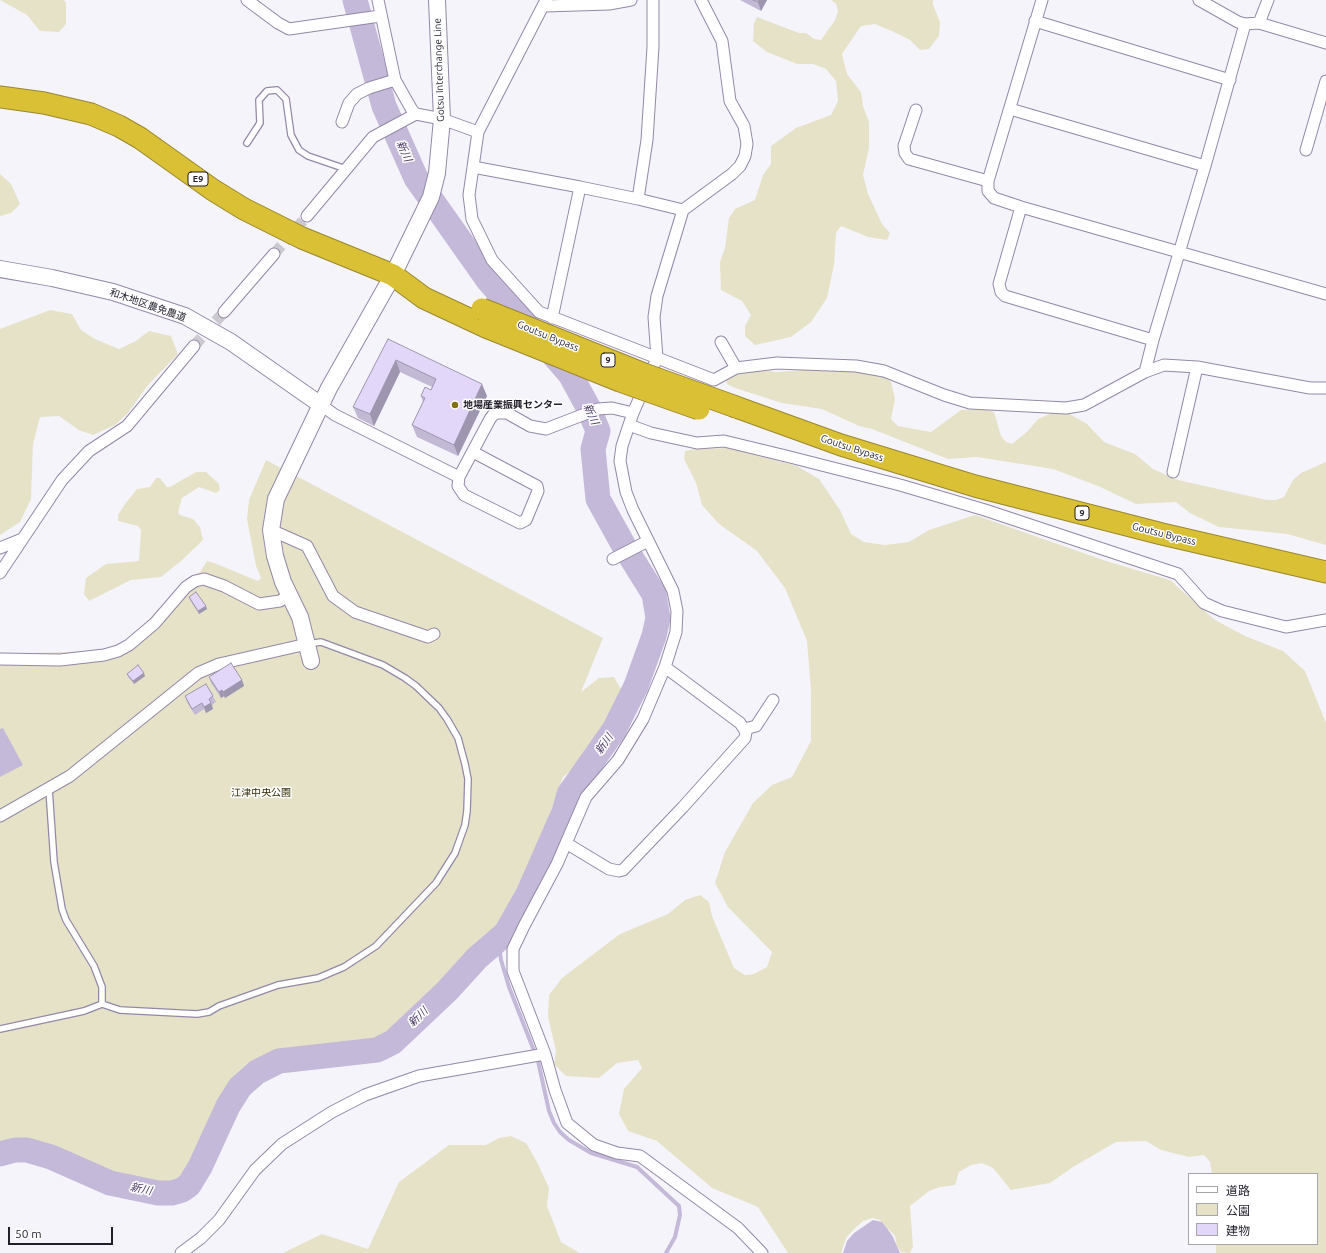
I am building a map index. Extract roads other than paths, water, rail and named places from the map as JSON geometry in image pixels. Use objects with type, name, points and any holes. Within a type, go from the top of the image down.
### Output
[{"type":"highway","name":"E9","points":[[0,97],[44,103],[91,114],[119,126],[140,138],[213,190],[244,210],[302,238],[393,275]]},
{"type":"highway","name":"Goutsu Bypass","points":[[393,275],[425,284],[484,318],[644,374],[734,413],[975,486],[1162,534],[1326,572]]},
{"type":"street","points":[[247,0],[278,23],[289,28],[348,22],[378,16]]},
{"type":"street","points":[[378,0],[378,16],[393,80],[403,96],[411,116]]},
{"type":"street","name":"Gotsu Interchange Line","points":[[312,661],[300,617],[289,596],[275,556],[271,530],[276,499],[321,406],[393,275],[430,197],[437,173],[442,119],[437,0]]},
{"type":"street","points":[[630,0],[609,4],[546,3],[478,132],[469,195],[472,219],[492,260],[539,312],[714,380],[736,368],[777,363],[856,366],[884,371],[970,403],[1066,408],[1084,405],[1145,372],[1164,364],[1197,367],[1310,388],[1326,388]]},
{"type":"street","points":[[638,199],[647,140],[653,47],[653,0]]},
{"type":"street","points":[[701,0],[722,41],[730,101],[744,126],[747,144],[745,156],[740,166],[732,174],[683,210],[665,266],[656,303],[654,317],[657,358],[629,425],[622,446],[620,461],[622,475],[643,543],[673,591],[677,611],[676,632],[665,667],[642,719],[618,760],[586,797],[557,864],[513,949],[513,971],[545,1054],[555,1090],[567,1123],[594,1145],[617,1153],[640,1156],[738,1228],[762,1253]]},
{"type":"street","points":[[1042,0],[988,181],[988,191],[994,198],[1022,208],[1326,294]]},
{"type":"street","points":[[1199,0],[1238,22],[1245,24],[1259,23],[1326,43]]},
{"type":"street","points":[[1259,23],[1268,0]]},
{"type":"street","points":[[1035,21],[1230,80]]},
{"type":"street","points":[[1145,372],[1245,24]]},
{"type":"street","points":[[342,122],[353,97],[368,88],[393,80]]},
{"type":"street","points":[[1306,150],[1326,81]]},
{"type":"street","points":[[1010,109],[1205,166]]},
{"type":"street","points":[[916,110],[904,146],[904,150],[909,158],[988,181]]},
{"type":"street","points":[[307,216],[367,143],[387,128],[411,116],[442,119],[478,132]]},
{"type":"street","points":[[473,167],[580,187],[683,210]]},
{"type":"street","points":[[552,318],[580,187]]},
{"type":"street","points":[[1022,208],[999,284],[1001,292],[1005,296],[1153,340]]},
{"type":"street","points":[[224,312],[274,254]]},
{"type":"street","name":"和木地区農免農道","points":[[0,269],[52,278],[113,292],[185,316],[232,342],[321,406]]},
{"type":"street","points":[[721,342],[736,368]]},
{"type":"street","points":[[0,573],[62,480],[88,451],[128,426],[194,346]]},
{"type":"street","points":[[1173,472],[1197,367]]},
{"type":"street","points":[[321,406],[342,419],[459,477]]},
{"type":"street","points":[[472,452],[537,486],[538,491],[526,520],[520,523],[464,495],[458,486],[459,477],[472,452],[490,420],[497,413],[507,414],[530,426],[546,429],[598,409],[612,408],[633,414]]},
{"type":"street","points":[[629,425],[651,433],[697,443],[724,441],[900,485],[985,510],[1178,574],[1204,603],[1222,611],[1286,627],[1326,620]]},
{"type":"street","points":[[271,530],[307,546],[333,596],[355,612],[428,637],[434,634]]},
{"type":"street","points":[[0,548],[22,539]]},
{"type":"street","points":[[616,557],[643,543]]},
{"type":"street","points":[[0,659],[60,660],[118,652],[129,645],[155,623],[186,587],[204,579],[224,586],[259,604],[280,601],[289,596]]},
{"type":"street","points":[[0,816],[70,776],[198,672],[219,664],[307,644]]},
{"type":"street","points":[[566,842],[609,869],[619,871],[623,870],[744,740],[746,735],[745,729],[740,723],[665,667]]},
{"type":"street","points":[[745,729],[756,726],[773,700]]},
{"type":"street","points":[[181,1253],[201,1238],[219,1220],[255,1170],[282,1144],[332,1112],[365,1095],[419,1076],[545,1054]]},
{"type":"lane","points":[[247,144],[260,123],[259,100],[267,91],[277,90],[286,99],[291,136],[299,150],[308,156],[346,169]]},
{"type":"lane","points":[[0,1029],[84,1011],[102,1004],[120,1010],[197,1014],[209,1012],[226,1004],[278,985],[318,978],[333,972],[369,951],[383,940],[436,882],[455,853],[465,825],[468,779],[458,738],[439,708],[416,686],[405,678],[383,666],[321,642],[307,644]]},
{"type":"lane","points":[[49,788],[54,862],[62,909],[66,920],[94,966],[102,987],[102,1004]]},
{"type":"waterway","name":"新川","points":[[0,1154],[15,1150],[27,1150],[51,1157],[110,1183],[158,1193],[172,1193],[182,1190],[189,1185],[200,1167],[228,1106],[240,1087],[257,1072],[279,1061],[377,1050],[393,1042],[447,991],[477,958],[506,933],[528,894],[564,812],[569,794],[614,730],[636,686],[654,636],[658,618],[654,594],[624,546],[598,499],[593,449],[598,431],[588,407],[570,374],[488,280],[416,178],[384,106],[355,0]]},
{"type":"waterway","points":[[506,933],[499,946],[501,960],[509,987],[538,1061],[549,1111],[554,1123],[560,1132],[569,1140],[591,1153],[637,1167],[679,1206],[680,1215],[675,1237],[666,1253]]},
{"type":"tunnel","points":[[274,254],[307,216]]},
{"type":"tunnel","points":[[194,346],[224,312]]},
{"type":"place","name":"地場産業振興センター","points":[[455,405]]},
{"type":"park label","name":"江津中央公園","points":[[261,793]]}]
